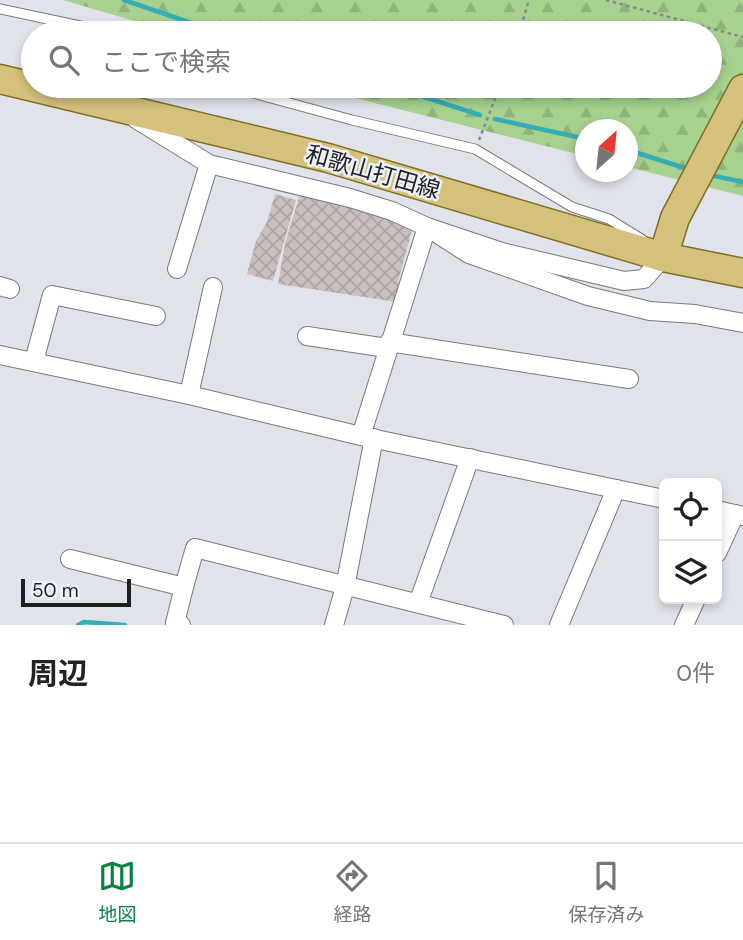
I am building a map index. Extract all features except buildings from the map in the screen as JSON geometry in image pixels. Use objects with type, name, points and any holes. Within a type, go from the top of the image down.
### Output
[{"type":"main road","name":"和歌山打田線","points":[[0,79],[21,84]]},
{"type":"main road","points":[[663,257],[675,218],[743,89]]},
{"type":"main road","name":"和歌山打田線","points":[[81,98],[328,158],[663,257],[743,273]]},
{"type":"street","points":[[115,106],[209,164],[349,198],[502,252],[624,281],[643,279],[663,257]]},
{"type":"street","points":[[177,270],[209,164]]},
{"type":"street","points":[[427,227],[468,254],[588,296],[650,311],[695,314],[743,323]]},
{"type":"street","points":[[334,625],[345,587],[367,437],[388,345],[427,227]]},
{"type":"street","points":[[189,395],[213,287]]},
{"type":"street","points":[[34,361],[52,295],[156,316]]},
{"type":"street","points":[[307,337],[388,345],[629,379]]},
{"type":"street","points":[[0,355],[189,395],[367,437],[659,498]]},
{"type":"street","points":[[421,595],[470,458]]},
{"type":"street","points":[[559,625],[616,489]]},
{"type":"street","points":[[722,541],[732,513]]},
{"type":"street","points":[[181,625],[175,623],[195,548],[504,625]]},
{"type":"street","points":[[70,559],[184,587]]},
{"type":"street","points":[[684,625],[694,604]]},
{"type":"lane","points":[[0,9],[56,21]]},
{"type":"lane","points":[[272,98],[475,149],[572,207],[609,219],[641,238],[663,257]]},
{"type":"path","points":[[523,21],[529,0]]},
{"type":"path","points":[[606,0],[684,21]]},
{"type":"path","points":[[722,31],[743,37]]},
{"type":"path","points":[[475,149],[495,98]]},
{"type":"green space","points":[[63,0],[743,0],[743,196],[638,170],[638,119],[575,119],[575,153],[355,98],[722,98],[722,21],[134,21]]},
{"type":"waterway","points":[[124,0],[186,21]]},
{"type":"waterway","points":[[427,98],[480,115]]},
{"type":"waterway","points":[[495,119],[575,137]]},
{"type":"waterway","points":[[638,153],[691,170]]},
{"type":"waterway","points":[[710,175],[743,182]]},
{"type":"waterway","points":[[78,625],[84,622],[125,625]]}]
